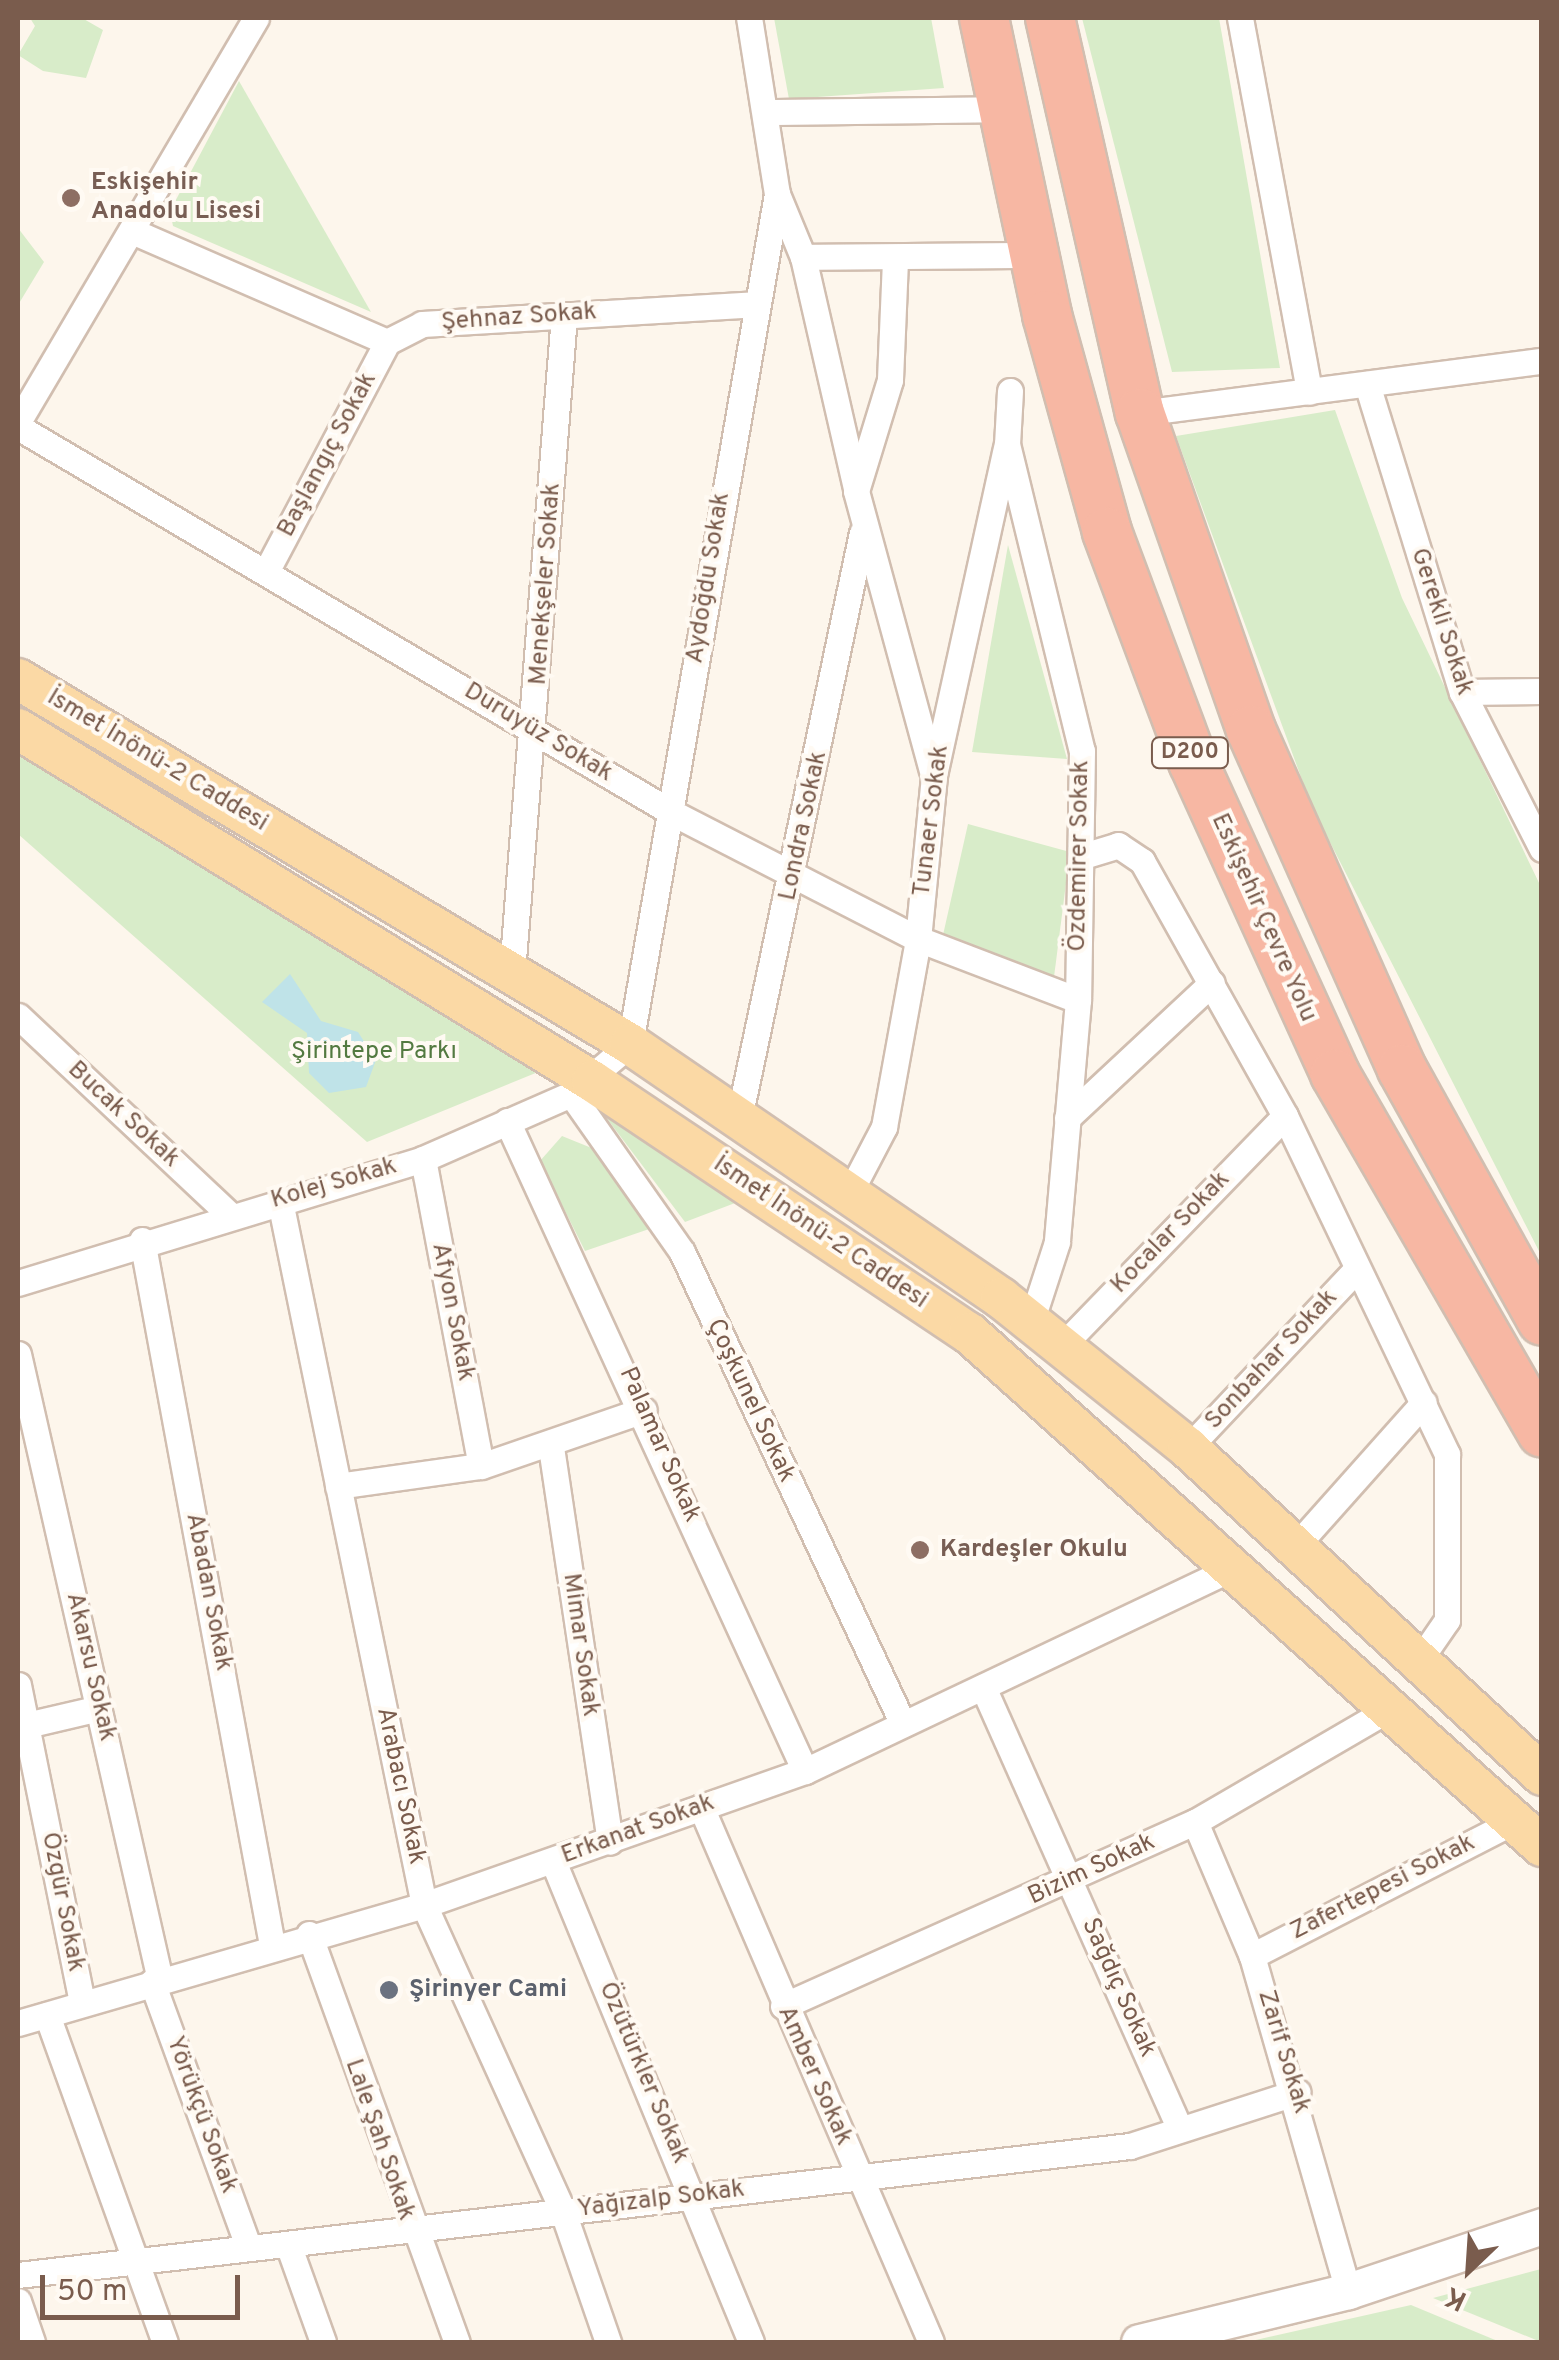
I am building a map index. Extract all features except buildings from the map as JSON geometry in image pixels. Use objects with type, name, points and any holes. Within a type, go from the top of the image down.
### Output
[{"type":"highway","name":"Eskişehir Çevre Yolu","points":[[984,18],[1035,255],[1107,532],[1266,934],[1335,1074],[1542,1432]]},
{"type":"highway","name":"D200","points":[[1050,18],[1140,413],[1250,730],[1322,900],[1542,1321]]},
{"type":"main road","name":"İsmet İnönü-2 Caddesi","points":[[18,678],[630,1044],[849,1194],[1188,1448],[1542,1775]]},
{"type":"main road","name":"İsmet İnönü-2 Caddesi","points":[[18,729],[970,1333],[1528,1833]]},
{"type":"street","points":[[18,425],[256,18]]},
{"type":"street","name":"Aydoğdu Sokak","points":[[630,1044],[754,304],[777,194],[767,112],[749,18]]},
{"type":"street","points":[[1240,18],[1309,392]]},
{"type":"street","points":[[767,112],[1004,109]]},
{"type":"street","points":[[777,194],[803,257],[856,491]]},
{"type":"street","points":[[132,231],[387,342]]},
{"type":"street","points":[[803,257],[895,260],[1035,255]]},
{"type":"street","name":"Londra Sokak","points":[[895,260],[890,380],[856,491],[862,534],[934,775]]},
{"type":"street","name":"Şehnaz Sokak","points":[[387,342],[422,324],[754,304]]},
{"type":"street","name":"Menekşeler Sokak","points":[[512,972],[536,734],[564,314]]},
{"type":"street","name":"Başlangıç Sokak","points":[[268,568],[387,342]]},
{"type":"street","points":[[1140,413],[1542,361]]},
{"type":"street","name":"Gerekli Sokak","points":[[1367,384],[1462,692],[1542,849]]},
{"type":"street","name":"Özdemirer Sokak","points":[[1010,391],[1007,444],[1082,750],[1078,1000],[1057,1242],[1044,1337]]},
{"type":"street","name":"Duruyüz Sokak","points":[[18,425],[268,568],[536,734],[671,812],[918,939],[1078,1000]]},
{"type":"street","name":"Tunaer Sokak","points":[[849,1194],[884,1128],[918,939],[934,775],[1007,444]]},
{"type":"street","name":"Londra Sokak","points":[[738,1118],[796,873],[862,534]]},
{"type":"street","points":[[1462,692],[1542,691]]},
{"type":"street","points":[[1083,856],[1118,845],[1142,860],[1285,1116],[1355,1271],[1424,1402],[1446,1454],[1448,1620],[1418,1662]]},
{"type":"street","points":[[1067,1118],[1212,984]]},
{"type":"street","name":"Bucak Sokak","points":[[18,1016],[228,1214]]},
{"type":"street","name":"Kolej Sokak","points":[[18,1283],[142,1240],[423,1159],[581,1088],[630,1044]]},
{"type":"street","name":"Çoşkunel Sokak","points":[[581,1088],[682,1252],[903,1724]]},
{"type":"street","name":"Kocalar Sokak","points":[[1044,1337],[1285,1116]]},
{"type":"street","name":"Palamar Sokak","points":[[507,1121],[644,1410],[805,1771]]},
{"type":"street","name":"Afyon Sokak","points":[[423,1159],[481,1466]]},
{"type":"street","name":"Arabacı Sokak","points":[[280,1201],[424,1905],[563,2212],[608,2342]]},
{"type":"street","name":"Abadan Sokak","points":[[142,1240],[272,1945]]},
{"type":"street","name":"Sonbahar Sokak","points":[[1188,1448],[1355,1271]]},
{"type":"street","name":"Akarsu Sokak","points":[[18,1354],[99,1708],[156,1981]]},
{"type":"street","points":[[1294,1548],[1424,1402]]},
{"type":"street","points":[[338,1486],[481,1466],[551,1448],[644,1410]]},
{"type":"street","name":"Mimar Sokak","points":[[551,1448],[610,1842]]},
{"type":"street","name":"Erkanat Sokak","points":[[18,2023],[309,1934],[424,1905],[805,1771],[1232,1568]]},
{"type":"street","name":"Özgür Sokak","points":[[18,1685],[22,1726],[82,2002]]},
{"type":"street","name":"Sağdıç Sokak","points":[[982,1686],[1178,2126]]},
{"type":"street","points":[[22,1726],[99,1708]]},
{"type":"street","name":"Bizim Sokak","points":[[783,2006],[1072,1881],[1195,1822],[1389,1709]]},
{"type":"street","name":"Amber Sokak","points":[[702,1808],[783,2006],[931,2342]]},
{"type":"street","name":"Zarif Sokak","points":[[1195,1822],[1252,1956],[1297,2092],[1348,2290]]},
{"type":"street","name":"Zafertepesi Sokak","points":[[1252,1956],[1528,1833]]},
{"type":"street","name":"Özütürkler Sokak","points":[[553,1861],[695,2195],[750,2342]]},
{"type":"street","name":"Lale Şah Sokak","points":[[309,1934],[410,2232],[458,2342]]},
{"type":"street","name":"Yörükçü Sokak","points":[[156,1981],[249,2248]]},
{"type":"street","points":[[47,2015],[165,2342]]},
{"type":"street","name":"Yağızalp Sokak","points":[[18,2275],[249,2248],[290,2247],[695,2195],[1130,2146],[1178,2126],[1297,2092]]},
{"type":"street","points":[[1139,2342],[1348,2290],[1542,2226]]},
{"type":"street","points":[[290,2247],[323,2342]]},
{"type":"street","points":[[18,2301],[32,2342]]},
{"type":"green space","points":[[30,18],[82,18],[103,30],[86,78],[43,71],[18,55],[35,26]]},
{"type":"green space","points":[[774,18],[931,18],[944,88],[789,99]]},
{"type":"green space","points":[[1082,18],[1219,18],[1280,368],[1172,372]]},
{"type":"green space","points":[[239,81],[371,312],[173,226],[170,211]]},
{"type":"green space","points":[[18,228],[44,262],[18,305]]},
{"type":"green space","points":[[1335,410],[1402,598],[1541,887],[1541,1255],[1312,807],[1176,436]]},
{"type":"green space","points":[[1008,545],[1067,759],[972,752]]},
{"type":"green space","name":"Şirintepe Parkı","points":[[18,750],[543,1070],[367,1142],[18,834]]},
{"type":"green space","points":[[968,824],[1070,852],[1054,977],[943,935]]},
{"type":"green space","points":[[602,1112],[743,1200],[685,1222]]},
{"type":"green space","points":[[562,1136],[599,1151],[655,1227],[585,1251],[540,1161]]},
{"type":"green space","points":[[1541,2269],[1541,2342],[1433,2298]]},
{"type":"green space","points":[[1411,2305],[1500,2342],[1247,2342]]},
{"type":"water","points":[[290,974],[321,1021],[358,1032],[376,1060],[366,1087],[329,1093],[309,1073],[307,1033],[262,1002]]},
{"type":"place","name":"Eskişehir Anadolu Lisesi","points":[[71,198]]},
{"type":"place","name":"Kardeşler Okulu","points":[[920,1550]]},
{"type":"place","name":"Şirinyer Cami","points":[[389,1990]]}]
